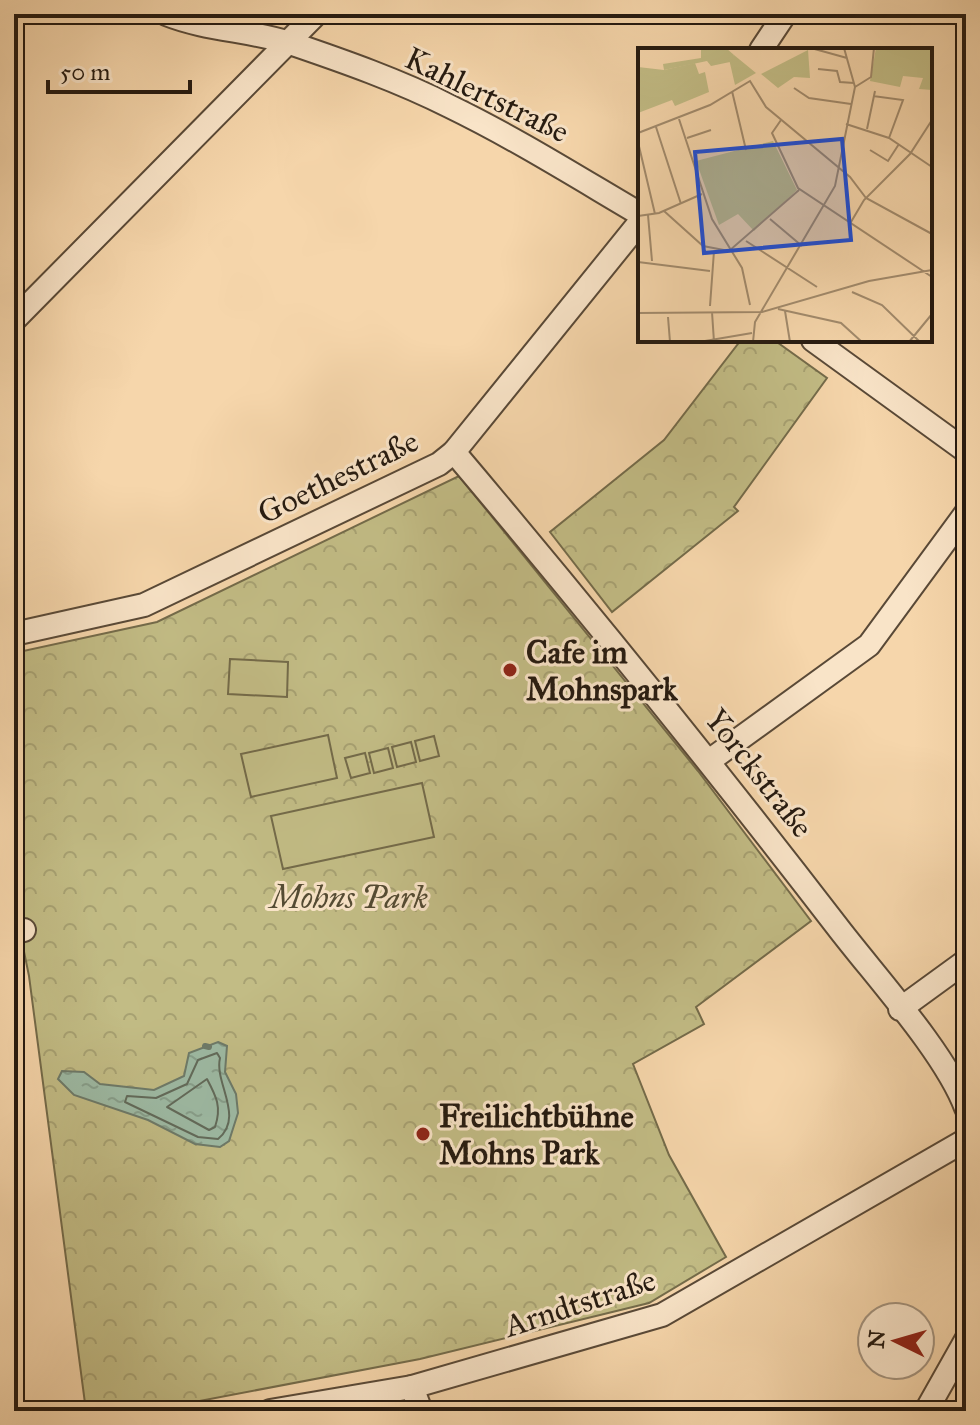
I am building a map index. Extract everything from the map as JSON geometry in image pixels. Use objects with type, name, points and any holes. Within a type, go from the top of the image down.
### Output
[{"type":"street","name":"Kahlertstraße","points":[[166,14],[199,26],[252,33]]},
{"type":"street","name":"Kahlertstraße","points":[[205,14],[446,104],[638,213]]},
{"type":"street","points":[[14,320],[316,14]]},
{"type":"street","points":[[762,48],[785,14]]},
{"type":"street","name":"Goethestraße","points":[[14,634],[144,605],[439,464],[454,452],[638,224]]},
{"type":"street","points":[[816,342],[966,451]]},
{"type":"street","name":"Yorckstraße","points":[[454,452],[585,605],[709,761],[958,1087],[966,1108]]},
{"type":"street","points":[[709,761],[869,645],[966,513]]},
{"type":"street","points":[[900,1009],[966,961]]},
{"type":"street","name":"Arndtstraße","points":[[270,1411],[412,1387],[662,1315],[966,1140]]},
{"type":"street","points":[[926,1411],[966,1340]]},
{"type":"street","points":[[412,1387],[421,1411]]},
{"type":"green space","points":[[739,342],[777,342],[827,378],[734,507],[738,511],[612,612],[550,532],[664,440]]},
{"type":"green space","name":"Mohns Park","points":[[459,476],[698,771],[811,921],[696,1007],[704,1024],[633,1064],[669,1155],[726,1257],[649,1303],[420,1359],[147,1411],[86,1411],[29,976],[14,903],[14,653],[157,622]]},
{"type":"green space","points":[[230,659],[288,662],[287,697],[228,694]]},
{"type":"green space","points":[[328,735],[337,778],[251,797],[241,754]]},
{"type":"green space","points":[[434,736],[439,756],[420,761],[415,741]]},
{"type":"green space","points":[[411,742],[416,762],[397,767],[392,747]]},
{"type":"green space","points":[[388,748],[393,768],[374,773],[369,753]]},
{"type":"green space","points":[[365,753],[370,773],[351,778],[345,758]]},
{"type":"green space","points":[[422,783],[434,837],[283,869],[271,816]]},
{"type":"water","points":[[218,1042],[227,1046],[225,1072],[236,1094],[238,1113],[229,1141],[220,1147],[195,1144],[148,1120],[74,1095],[58,1079],[62,1071],[84,1072],[100,1084],[154,1090],[184,1076],[189,1053]]},
{"type":"waterway","points":[[205,1046],[209,1047]]},
{"type":"railway","points":[[14,26],[26,14]]},
{"type":"place","name":"Cafe im Mohnspark","points":[[510,670]]},
{"type":"place","name":"Freilichtbühne Mohns Park","points":[[423,1134]]}]
